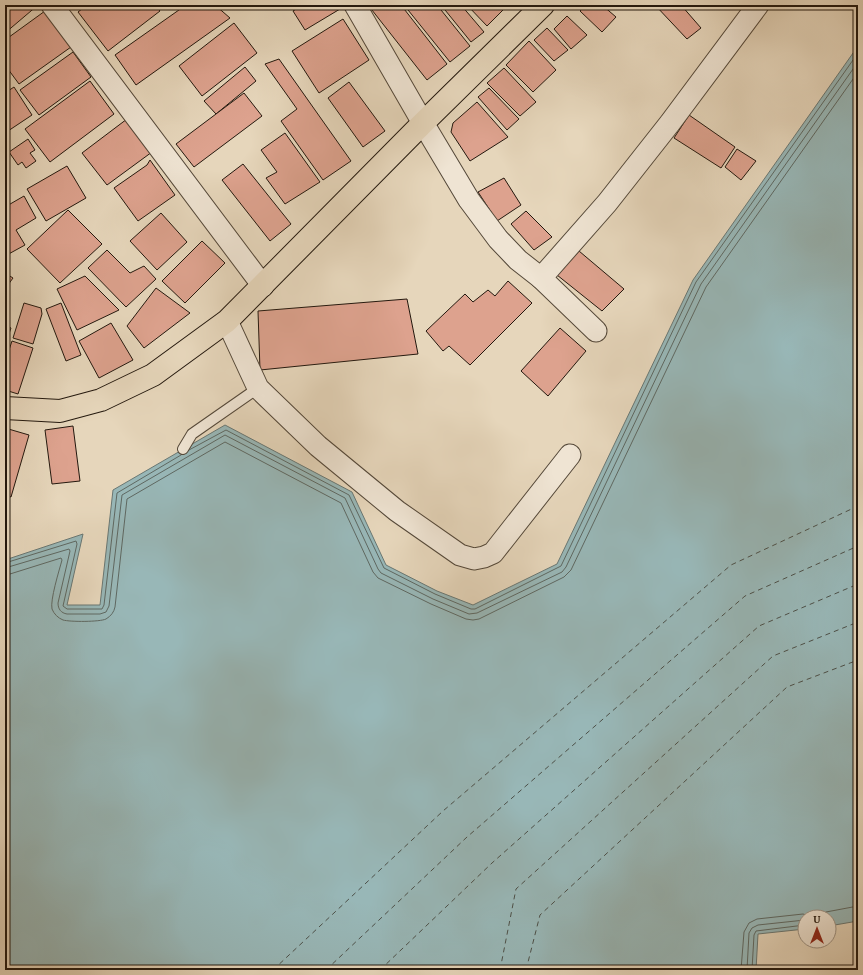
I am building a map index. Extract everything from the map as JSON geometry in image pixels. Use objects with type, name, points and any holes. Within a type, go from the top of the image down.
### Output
[{"type":"highway","points":[[5,408],[60,411],[101,400],[153,375],[227,321],[423,123],[543,5]]},
{"type":"street","points":[[52,5],[263,286]]},
{"type":"street","points":[[355,5],[469,200],[498,239],[518,260],[541,278],[596,331]]},
{"type":"street","points":[[541,278],[607,203],[758,5]]},
{"type":"street","points":[[227,321],[258,388],[318,446],[397,511],[460,555],[474,559],[484,558],[493,553],[570,455]]},
{"type":"lane","points":[[183,449],[192,434],[258,388]]},
{"type":"water","points":[[858,46],[858,921],[837,925],[837,909],[797,909],[797,930],[758,934],[756,970],[5,970],[5,560],[83,534],[67,605],[100,605],[113,490],[225,425],[352,492],[386,565],[437,591],[473,605],[557,564],[693,280]]},
{"type":"building","points":[[5,5],[38,5],[5,33]]},
{"type":"building","points":[[87,5],[155,5],[160,11],[108,51],[78,12]]},
{"type":"building","points":[[186,5],[215,5],[230,18],[136,85],[115,55]]},
{"type":"building","points":[[303,5],[337,5],[340,9],[305,30],[293,11]]},
{"type":"building","points":[[368,5],[401,5],[447,64],[427,80]]},
{"type":"building","points":[[404,5],[437,5],[470,46],[450,62]]},
{"type":"building","points":[[441,5],[461,5],[484,32],[471,42]]},
{"type":"building","points":[[467,5],[498,5],[503,10],[487,26]]},
{"type":"building","points":[[586,5],[602,5],[616,17],[602,32],[580,11]]},
{"type":"building","points":[[655,5],[681,5],[701,28],[687,39]]},
{"type":"building","points":[[45,11],[71,47],[19,84],[5,65],[5,40]]},
{"type":"building","points":[[567,16],[587,35],[571,49],[554,29]]},
{"type":"building","points":[[343,19],[369,60],[319,93],[292,51]]},
{"type":"building","points":[[234,23],[257,53],[202,96],[179,66]]},
{"type":"building","points":[[547,28],[568,50],[554,61],[534,40]]},
{"type":"building","points":[[529,41],[556,70],[533,92],[506,65]]},
{"type":"building","points":[[73,52],[91,77],[39,115],[20,90]]},
{"type":"building","points":[[279,59],[351,161],[323,180],[281,121],[297,109],[265,64]]},
{"type":"building","points":[[245,67],[256,81],[216,114],[204,101]]},
{"type":"building","points":[[504,68],[536,102],[520,116],[487,83]]},
{"type":"building","points":[[90,81],[114,114],[50,162],[25,129]]},
{"type":"building","points":[[349,82],[385,131],[363,147],[328,98]]},
{"type":"building","points":[[14,87],[32,115],[5,133],[5,93]]},
{"type":"building","points":[[489,88],[519,119],[507,130],[478,97]]},
{"type":"building","points":[[244,93],[262,116],[194,167],[176,144]]},
{"type":"building","points":[[477,102],[508,137],[470,161],[451,132],[453,123]]},
{"type":"building","points":[[689,115],[735,147],[721,168],[674,138]]},
{"type":"building","points":[[127,119],[152,152],[107,185],[82,153]]},
{"type":"building","points":[[285,133],[320,182],[285,204],[266,178],[277,172],[261,150]]},
{"type":"building","points":[[28,139],[35,150],[30,153],[36,161],[26,168],[22,162],[18,165],[9,152]]},
{"type":"building","points":[[737,149],[756,161],[741,180],[725,167]]},
{"type":"building","points":[[150,160],[175,195],[138,221],[114,188],[147,165]]},
{"type":"building","points":[[243,164],[291,224],[270,241],[222,180]]},
{"type":"building","points":[[67,166],[86,198],[46,221],[27,189]]},
{"type":"building","points":[[504,178],[521,205],[497,221],[478,192]]},
{"type":"building","points":[[24,196],[36,218],[16,230],[25,245],[5,256],[5,207]]},
{"type":"building","points":[[68,210],[102,244],[60,283],[27,249]]},
{"type":"building","points":[[526,211],[552,237],[534,250],[511,224]]},
{"type":"building","points":[[161,213],[187,242],[157,270],[130,241]]},
{"type":"building","points":[[202,241],[225,263],[185,303],[162,281]]},
{"type":"building","points":[[107,250],[130,273],[144,266],[156,279],[126,307],[88,268]]},
{"type":"building","points":[[579,251],[624,289],[602,311],[557,275]]},
{"type":"building","points":[[5,273],[13,278],[5,289]]},
{"type":"building","points":[[85,276],[119,310],[77,330],[57,289]]},
{"type":"building","points":[[508,281],[532,303],[470,365],[449,346],[443,351],[426,331],[465,294],[473,302],[488,290],[495,296]]},
{"type":"building","points":[[156,288],[190,313],[144,348],[127,326]]},
{"type":"building","points":[[407,299],[418,354],[260,370],[258,311]]},
{"type":"building","points":[[24,303],[41,308],[42,314],[33,344],[13,338]]},
{"type":"building","points":[[61,303],[81,355],[66,361],[46,309]]},
{"type":"building","points":[[111,323],[133,360],[99,378],[79,341]]},
{"type":"building","points":[[5,325],[11,328],[5,345]]},
{"type":"building","points":[[560,328],[586,351],[548,396],[521,371]]},
{"type":"building","points":[[12,341],[33,348],[18,394],[5,390],[5,362]]},
{"type":"building","points":[[73,426],[80,481],[52,484],[45,430]]},
{"type":"building","points":[[5,428],[29,435],[11,497],[5,495]]},
{"type":"ferry route","points":[[273,970],[443,811],[731,565],[858,506]]},
{"type":"ferry route","points":[[326,970],[467,837],[745,596],[858,546]]},
{"type":"ferry route","points":[[380,970],[492,863],[759,626],[858,584]]},
{"type":"ferry route","points":[[500,970],[516,889],[773,656],[858,622]]},
{"type":"ferry route","points":[[526,970],[540,915],[787,687],[858,660]]}]
